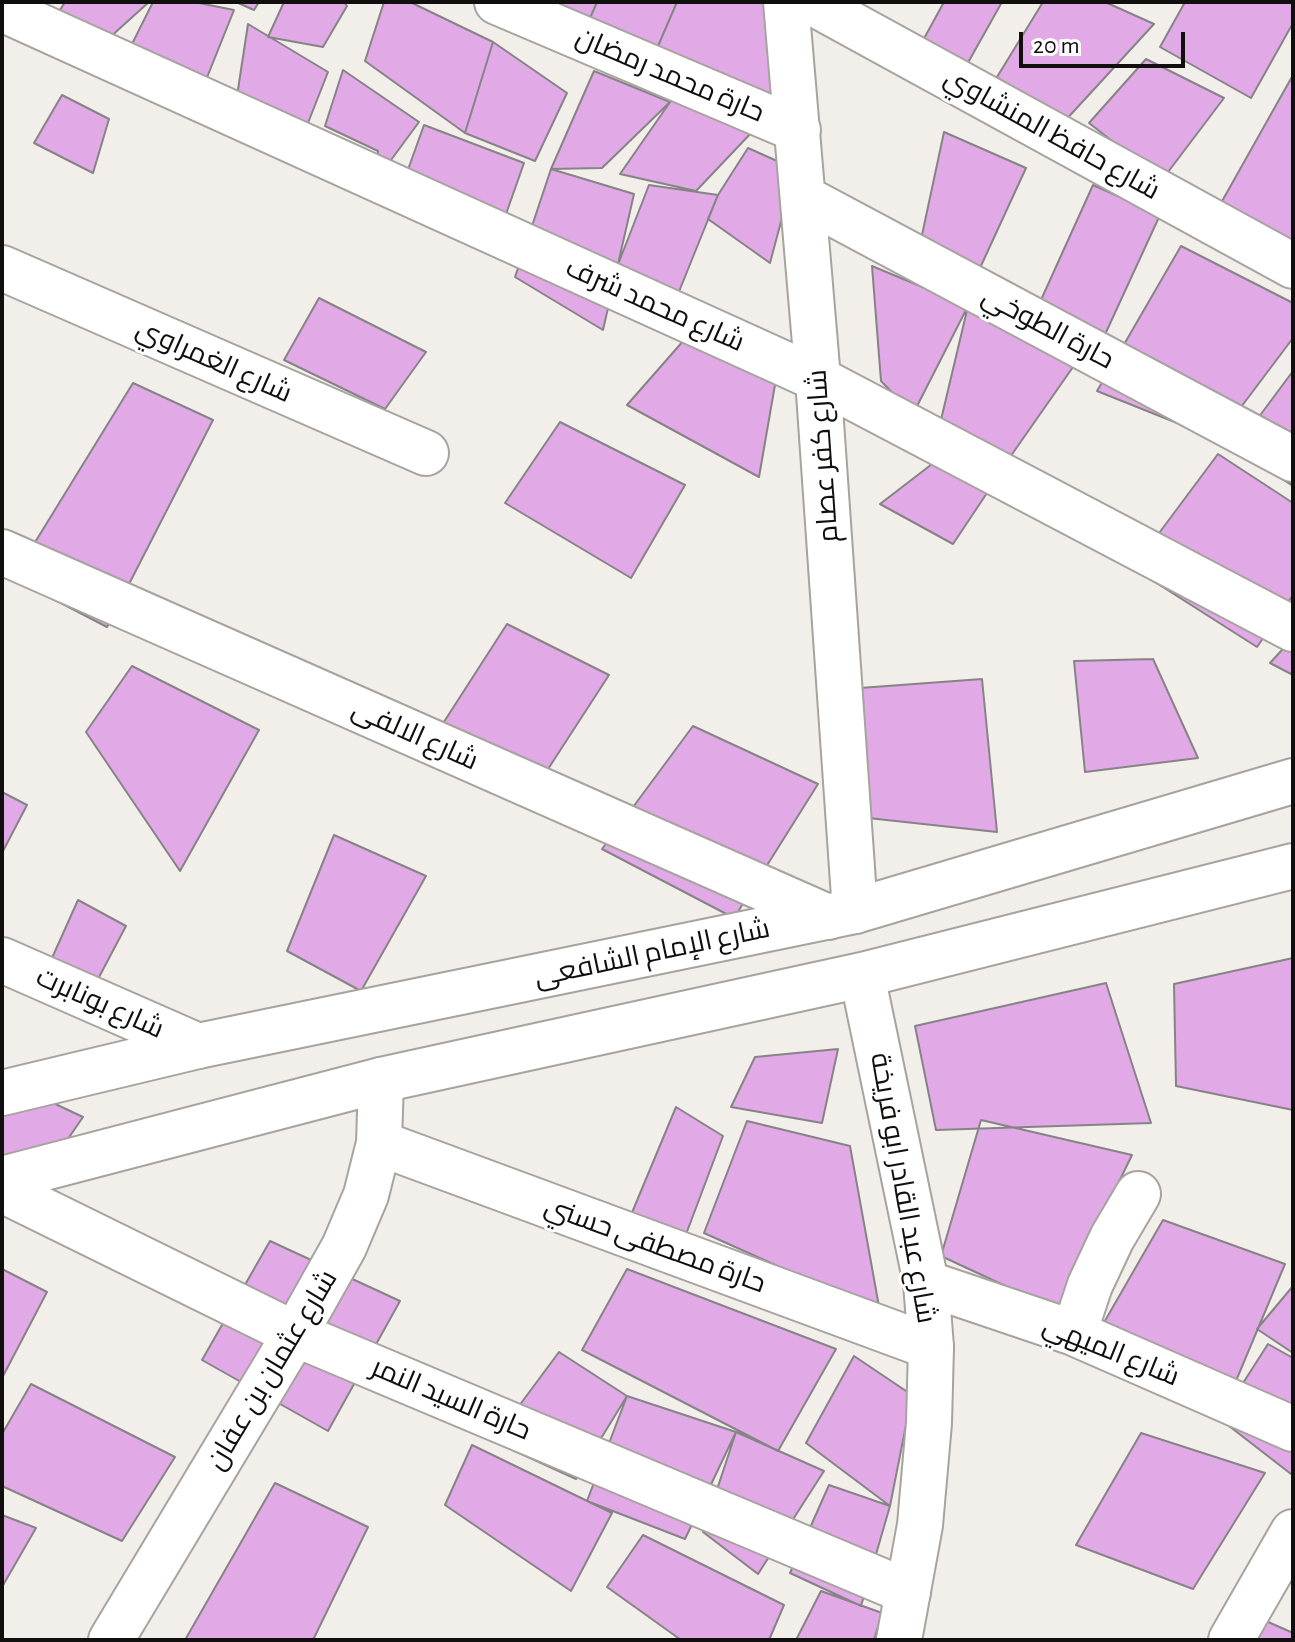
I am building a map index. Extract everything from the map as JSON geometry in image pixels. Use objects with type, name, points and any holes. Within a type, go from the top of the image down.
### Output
[{"type":"street","name":"حارة محمد رمضان","points":[[497,2],[798,130]]},
{"type":"street","name":"شارع كفر عصام","points":[[786,2],[818,379],[842,914]]},
{"type":"street","name":"شارع حافظ المنشاوي","points":[[811,2],[1293,266]]},
{"type":"street","name":"شارع محمد شرف","points":[[2,9],[818,379],[1293,629]]},
{"type":"street","name":"حارة الطوخي","points":[[804,198],[1293,459]]},
{"type":"street","name":"شارع الغمراوي","points":[[2,268],[426,453]]},
{"type":"street","name":"شارع الالفى","points":[[2,552],[842,914]]},
{"type":"street","name":"شارع الإمام الشافعى","points":[[2,1093],[198,1046],[842,914],[1293,781]]},
{"type":"street","points":[[2,1179],[381,1080],[862,975],[1293,866]]},
{"type":"street","name":"شارع بونابرت","points":[[2,960],[198,1046]]},
{"type":"street","name":"شارع عبد القادر ابو فريخة","points":[[862,975],[926,1283],[931,1347],[929,1423],[920,1525],[899,1640]]},
{"type":"street","name":"شارع عثمان بن عفان","points":[[111,1640],[344,1247],[366,1195],[379,1143],[381,1080]]},
{"type":"street","name":"حارة مصطفى حسني","points":[[379,1143],[931,1347]]},
{"type":"street","name":"حارة السيد النمر","points":[[2,1190],[295,1334],[908,1592]]},
{"type":"street","points":[[1074,1333],[1112,1238],[1138,1194]]},
{"type":"street","name":"شارع الميهي","points":[[926,1283],[1074,1333],[1293,1429]]},
{"type":"street","points":[[1231,1640],[1281,1579],[1293,1532]]},
{"type":"building","points":[[65,2],[149,2],[108,39],[60,10]]},
{"type":"building","points":[[153,2],[194,2],[234,10],[204,85],[132,44]]},
{"type":"building","points":[[236,2],[259,2],[254,10]]},
{"type":"building","points":[[284,2],[344,2],[347,6],[323,47],[268,37]]},
{"type":"building","points":[[384,2],[410,2],[493,42],[465,133],[365,61]]},
{"type":"building","points":[[516,2],[597,2],[585,30]]},
{"type":"building","points":[[597,2],[677,2],[652,60],[585,30]]},
{"type":"building","points":[[677,2],[768,2],[781,108],[652,60]]},
{"type":"building","points":[[944,2],[1002,2],[965,68],[921,44]]},
{"type":"building","points":[[1043,2],[1105,2],[1154,24],[1063,123],[997,77]]},
{"type":"building","points":[[1185,2],[1293,2],[1293,23],[1251,98],[1160,47]]},
{"type":"building","points":[[248,24],[328,72],[306,128],[237,96]]},
{"type":"building","points":[[493,42],[567,93],[535,161],[465,133]]},
{"type":"building","points":[[1146,59],[1224,98],[1162,180],[1089,123]]},
{"type":"building","points":[[343,70],[419,122],[377,179],[378,151],[325,126]]},
{"type":"building","points":[[594,71],[670,102],[602,168],[551,169]]},
{"type":"building","points":[[1293,75],[1293,241],[1221,203]]},
{"type":"building","points":[[684,82],[753,131],[696,191],[620,174]]},
{"type":"building","points":[[62,95],[109,119],[93,173],[34,143]]},
{"type":"building","points":[[424,125],[524,163],[500,231],[405,178]]},
{"type":"building","points":[[944,132],[1026,168],[980,268],[922,235]]},
{"type":"building","points":[[748,148],[795,169],[770,263],[708,219],[718,195]]},
{"type":"building","points":[[551,169],[634,194],[603,330],[515,277]]},
{"type":"building","points":[[649,185],[718,195],[676,299],[617,267]]},
{"type":"building","points":[[1093,185],[1160,215],[1102,341],[1036,311]]},
{"type":"building","points":[[1181,246],[1293,303],[1293,338],[1217,439],[1097,391]]},
{"type":"building","points":[[872,266],[968,306],[913,414],[881,381]]},
{"type":"building","points":[[319,298],[426,352],[385,409],[284,360]]},
{"type":"building","points":[[968,306],[1080,357],[1008,460],[940,424]]},
{"type":"building","points":[[684,340],[776,379],[759,477],[627,405]]},
{"type":"building","points":[[1293,371],[1293,486],[1235,449]]},
{"type":"building","points":[[133,383],[213,420],[107,627],[13,578]]},
{"type":"building","points":[[560,422],[685,485],[631,578],[505,503]]},
{"type":"building","points":[[1218,454],[1293,503],[1293,595],[1257,647],[1133,568]]},
{"type":"building","points":[[936,461],[989,490],[953,544],[880,504]]},
{"type":"building","points":[[507,624],[609,675],[526,803],[431,742]]},
{"type":"building","points":[[1293,638],[1293,675],[1270,663]]},
{"type":"building","points":[[1153,659],[1198,758],[1085,772],[1074,661]]},
{"type":"building","points":[[132,666],[259,730],[180,871],[86,732]]},
{"type":"building","points":[[982,679],[997,832],[868,818],[860,688]]},
{"type":"building","points":[[693,726],[818,784],[734,918],[602,849]]},
{"type":"building","points":[[2,792],[27,805],[2,853]]},
{"type":"building","points":[[334,835],[426,876],[361,991],[287,951]]},
{"type":"building","points":[[78,900],[126,926],[98,979],[52,958]]},
{"type":"building","points":[[1293,958],[1293,1110],[1176,1086],[1174,984]]},
{"type":"building","points":[[1106,983],[1151,1123],[936,1130],[915,1026]]},
{"type":"building","points":[[838,1049],[822,1123],[731,1107],[755,1057]]},
{"type":"building","points":[[2,1079],[83,1117],[33,1190],[2,1175]]},
{"type":"building","points":[[676,1107],[723,1136],[685,1237],[631,1215]]},
{"type":"building","points":[[981,1120],[1132,1155],[1057,1310],[941,1256]]},
{"type":"building","points":[[747,1121],[850,1146],[880,1312],[704,1233]]},
{"type":"building","points":[[1163,1220],[1285,1264],[1220,1419],[1083,1359]]},
{"type":"building","points":[[270,1241],[400,1301],[328,1431],[202,1360]]},
{"type":"building","points":[[2,1269],[47,1292],[2,1378]]},
{"type":"building","points":[[627,1269],[836,1349],[778,1451],[582,1350]]},
{"type":"building","points":[[1293,1286],[1293,1353],[1257,1329]]},
{"type":"building","points":[[1268,1344],[1293,1358],[1291,1474],[1220,1419]]},
{"type":"building","points":[[559,1352],[627,1396],[576,1479],[493,1441]]},
{"type":"building","points":[[854,1356],[912,1395],[890,1506],[806,1443]]},
{"type":"building","points":[[31,1384],[175,1457],[122,1541],[2,1486],[2,1434]]},
{"type":"building","points":[[627,1396],[736,1432],[685,1539],[587,1501]]},
{"type":"building","points":[[736,1432],[824,1471],[758,1574],[703,1532]]},
{"type":"building","points":[[1141,1433],[1265,1473],[1193,1589],[1076,1545]]},
{"type":"building","points":[[472,1445],[612,1513],[571,1591],[445,1505]]},
{"type":"building","points":[[275,1483],[368,1527],[313,1640],[185,1640]]},
{"type":"building","points":[[829,1485],[890,1506],[861,1606],[790,1573]]},
{"type":"building","points":[[2,1515],[36,1528],[2,1587]]},
{"type":"building","points":[[643,1535],[784,1605],[769,1640],[681,1640],[607,1587]]},
{"type":"building","points":[[821,1591],[882,1613],[874,1640],[796,1640]]},
{"type":"building","points":[[1266,1621],[1293,1633],[1293,1640],[1256,1640]]}]
